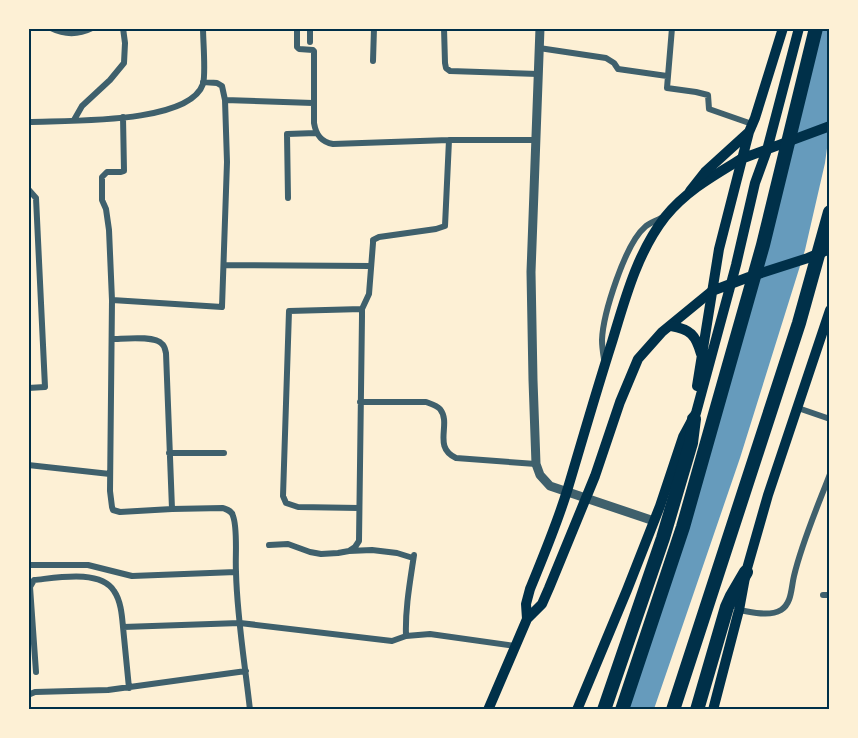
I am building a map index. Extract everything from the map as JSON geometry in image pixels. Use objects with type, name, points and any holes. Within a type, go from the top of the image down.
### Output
[{"type":"highway","points":[[622,710],[683,527],[763,245],[816,28]]},
{"type":"highway","points":[[673,710],[799,323],[830,212]]},
{"type":"highway","points":[[604,710],[663,538],[691,443],[694,419]]},
{"type":"highway","points":[[697,710],[727,607],[746,572]]},
{"type":"main road","points":[[694,419],[719,249],[741,159],[783,28]]},
{"type":"main road","points":[[577,710],[654,521],[683,437],[694,419],[731,284],[755,183],[767,150],[800,28]]},
{"type":"main road","points":[[690,191],[741,159],[830,126]]},
{"type":"main road","points":[[527,619],[526,604],[530,589],[567,491],[622,307],[640,259],[650,238],[666,216],[705,172],[750,128]]},
{"type":"main road","points":[[488,710],[527,619],[542,603],[596,476],[620,402],[638,359],[662,332],[712,291],[830,249]]},
{"type":"main road","points":[[713,710],[739,610],[746,572],[768,495],[830,310]]},
{"type":"main road","points":[[671,326],[683,328],[692,334],[698,343],[702,357]]},
{"type":"street","points":[[51,28],[72,34],[83,33],[92,28]]},
{"type":"street","points":[[74,120],[82,106],[110,80],[124,63],[123,28]]},
{"type":"street","points":[[28,122],[145,116],[164,112],[195,97],[203,82],[203,28]]},
{"type":"street","points":[[297,28],[297,47],[314,51],[314,123],[316,133],[326,143],[536,140]]},
{"type":"street","points":[[310,28],[310,42]]},
{"type":"street","points":[[373,61],[374,28]]},
{"type":"street","points":[[444,28],[445,63],[446,68],[450,71],[538,74]]},
{"type":"street","points":[[540,28],[531,272],[536,464],[540,475],[550,486],[654,521]]},
{"type":"street","points":[[672,28],[667,87],[708,95],[709,109],[750,128]]},
{"type":"street","points":[[539,48],[606,58],[618,69],[668,76]]},
{"type":"street","points":[[112,300],[222,307],[227,162],[225,100],[222,86],[217,83],[203,82]]},
{"type":"street","points":[[225,100],[313,103]]},
{"type":"street","points":[[123,117],[124,171],[107,172],[102,177],[102,200],[106,209],[109,230],[112,300],[110,474],[112,507],[120,513],[223,508],[230,511],[235,527],[240,624],[250,710]]},
{"type":"street","points":[[288,198],[287,134],[316,133]]},
{"type":"street","points":[[349,551],[358,542],[362,309],[369,294],[373,240],[445,226],[449,140]]},
{"type":"street","points":[[28,189],[36,198],[45,387],[28,388]]},
{"type":"street","points":[[224,265],[371,266]]},
{"type":"street","points":[[359,508],[298,507],[286,503],[284,496],[289,311],[362,309]]},
{"type":"street","points":[[112,339],[152,339],[164,345],[172,509]]},
{"type":"street","points":[[360,402],[426,402],[441,411],[443,443],[452,456],[536,464]]},
{"type":"street","points":[[798,408],[830,419]]},
{"type":"street","points":[[169,453],[224,453]]},
{"type":"street","points":[[28,465],[110,474]]},
{"type":"street","points":[[739,610],[772,614],[783,609],[791,595],[800,557],[830,474]]},
{"type":"street","points":[[269,545],[288,544],[321,554],[381,551],[414,556],[406,636]]},
{"type":"street","points":[[28,565],[88,565],[132,576],[236,572]]},
{"type":"street","points":[[36,672],[30,587],[34,580],[75,576],[96,579],[106,583],[115,591],[120,605],[129,688]]},
{"type":"street","points":[[123,627],[240,624],[392,641],[406,636],[430,634],[515,646]]},
{"type":"street","points":[[28,695],[35,692],[129,688],[246,671]]},
{"type":"water","points":[[816,29],[829,29],[830,126],[825,163],[805,250],[740,458],[654,709],[622,710],[683,527]]}]
